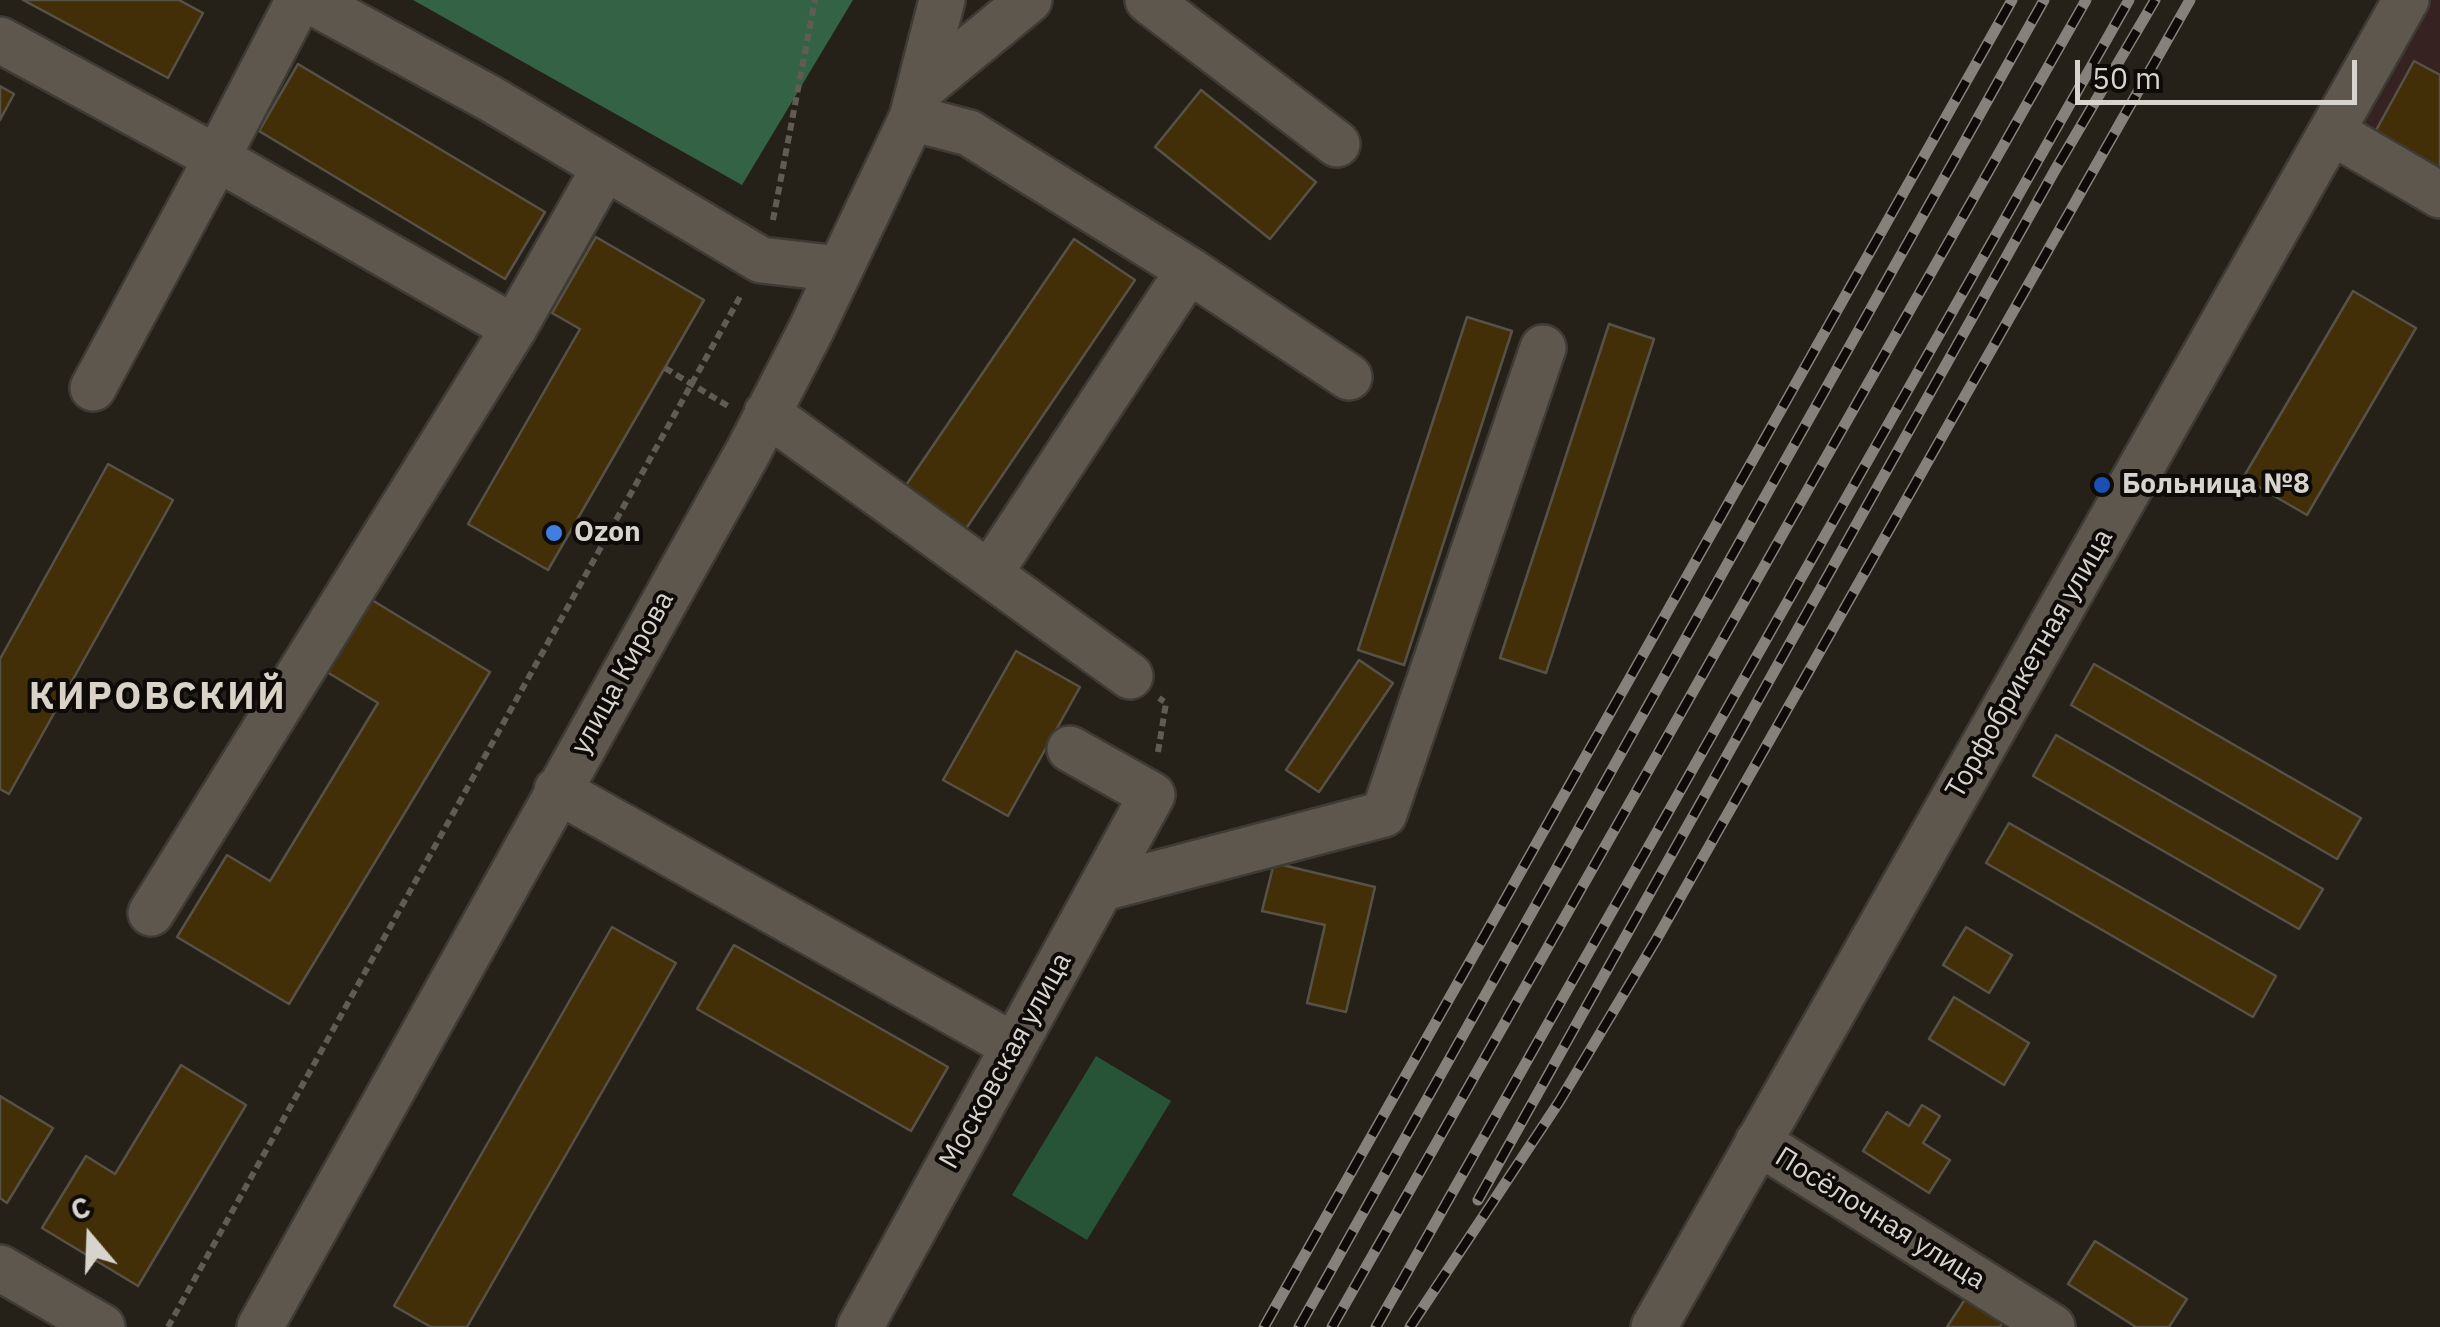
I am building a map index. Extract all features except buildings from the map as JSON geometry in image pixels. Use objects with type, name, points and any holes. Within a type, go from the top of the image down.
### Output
[{"type":"street","points":[[93,388],[299,0]]},
{"type":"street","points":[[308,0],[605,167],[761,260],[840,269]]},
{"type":"street","name":"улица Кирова","points":[[260,1327],[764,420],[917,103],[942,0]]},
{"type":"street","points":[[1029,0],[917,103],[1189,270],[1349,377]]},
{"type":"street","points":[[1148,0],[1337,144]]},
{"type":"street","name":"Торфобрикетная улица","points":[[1654,1327],[2406,0]]},
{"type":"street","points":[[0,40],[217,158],[514,328]]},
{"type":"street","points":[[2332,132],[2440,195]]},
{"type":"street","points":[[151,913],[514,328],[605,167]]},
{"type":"street","points":[[988,574],[1189,270]]},
{"type":"street","points":[[1103,888],[1384,814],[1543,348]]},
{"type":"street","points":[[764,420],[1130,676]]},
{"type":"street","points":[[1070,749],[1152,796]]},
{"type":"street","points":[[558,790],[1012,1044]]},
{"type":"street","name":"Московская улица","points":[[860,1327],[1012,1044],[1152,796]]},
{"type":"street","name":"Посёлочная улица","points":[[1758,1142],[2052,1327]]},
{"type":"street","points":[[0,1268],[102,1327]]},
{"type":"path","points":[[168,1327],[761,260],[777,208],[815,0]]},
{"type":"path","points":[[665,368],[764,420]]},
{"type":"path","points":[[1130,676],[1166,703],[1152,796]]},
{"type":"shaded area","points":[[2431,0],[2440,0],[2440,183],[2355,132]]},
{"type":"green space","points":[[413,0],[853,0],[742,185]]},
{"type":"green space","points":[[1096,1056],[1171,1101],[1087,1240],[1012,1195]]},
{"type":"railway","points":[[1264,1327],[2012,0]]},
{"type":"railway","points":[[1299,1327],[2044,0]]},
{"type":"railway","points":[[1332,1327],[2086,0]]},
{"type":"railway","points":[[1376,1327],[2129,0]]},
{"type":"railway","points":[[1478,1200],[2055,170],[2155,0]]},
{"type":"railway","points":[[1410,1327],[1559,1102],[1656,940],[2190,0]]},
{"type":"place","name":"Больница №8","points":[[2102,485]]},
{"type":"place","name":"Ozon","points":[[554,533]]},
{"type":"district","name":"КИРОВСКИЙ","points":[[158,698]]}]
